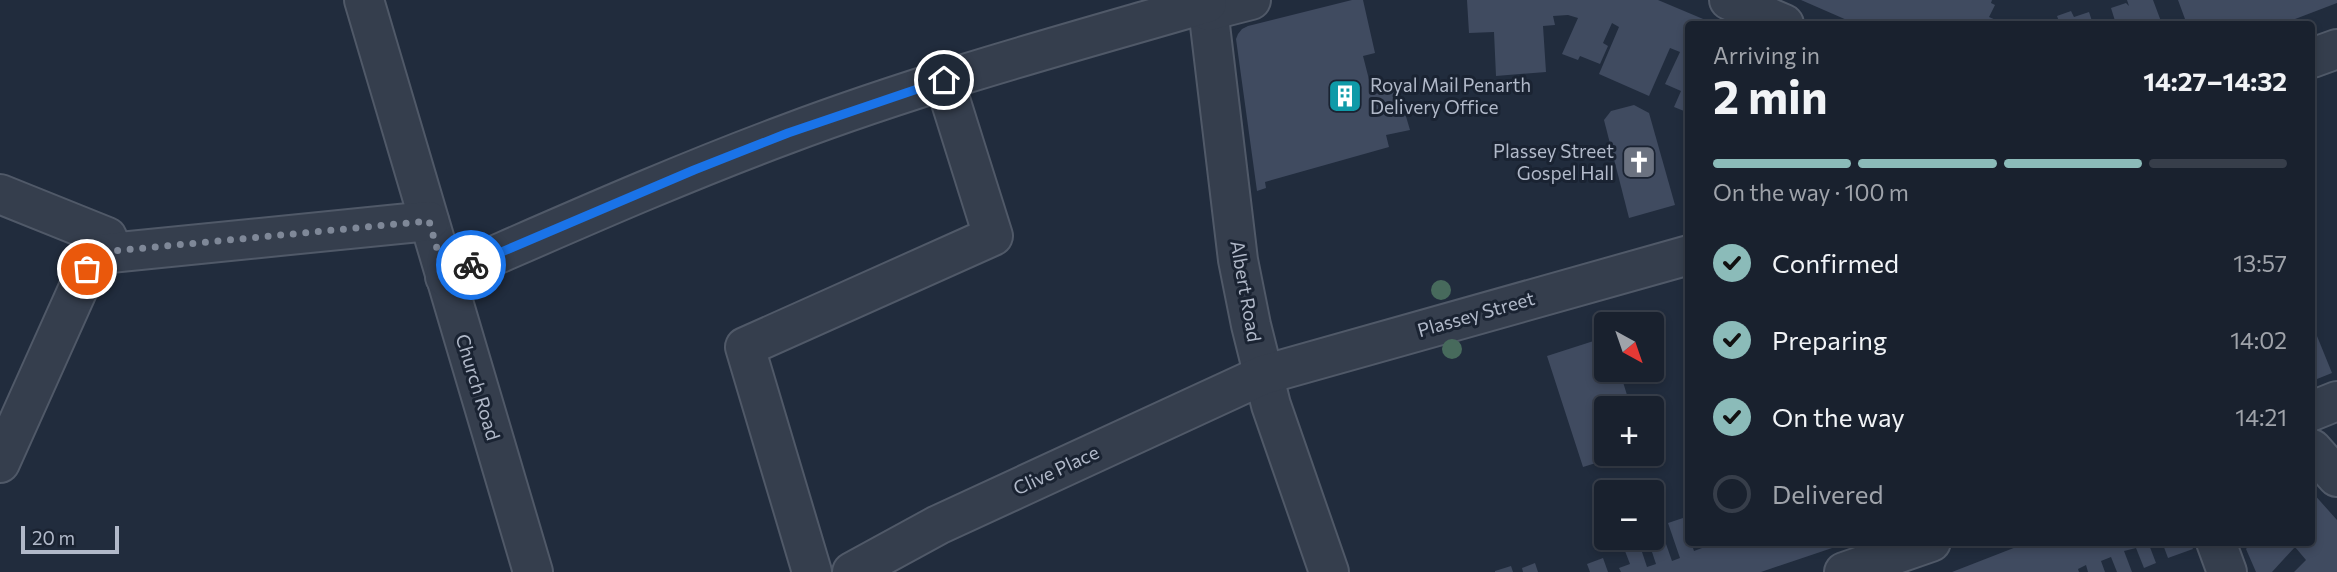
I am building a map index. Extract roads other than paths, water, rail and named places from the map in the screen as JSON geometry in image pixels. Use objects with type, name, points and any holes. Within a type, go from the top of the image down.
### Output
[{"type":"street","name":"Church Road","points":[[364,0],[533,572]]},
{"type":"street","points":[[445,276],[788,133],[944,80],[1207,5],[1251,0]]},
{"type":"street","points":[[1729,0],[1777,21]]},
{"type":"street","name":"Albert Road","points":[[1207,5],[1238,260],[1271,405],[1329,572]]},
{"type":"street","points":[[2315,57],[2337,49]]},
{"type":"street","points":[[812,572],[744,347],[993,236],[944,80]]},
{"type":"street","points":[[0,194],[107,237],[113,251]]},
{"type":"street","points":[[0,461],[87,269],[100,254],[429,221]]},
{"type":"street","name":"Plassey Street","points":[[1263,374],[1685,256]]},
{"type":"street","name":"Clive Place","points":[[852,572],[938,525],[1263,374]]},
{"type":"street","points":[[2315,410],[2337,401]]},
{"type":"street","points":[[2315,452],[2337,477]]},
{"type":"street","points":[[2217,546],[2227,572]]},
{"type":"street","points":[[1844,572],[1921,555]]},
{"type":"place","name":"Royal Mail Penarth Delivery Office","points":[[1345,96]]},
{"type":"place","name":"Plassey Street Gospel Hall","points":[[1639,162]]}]
